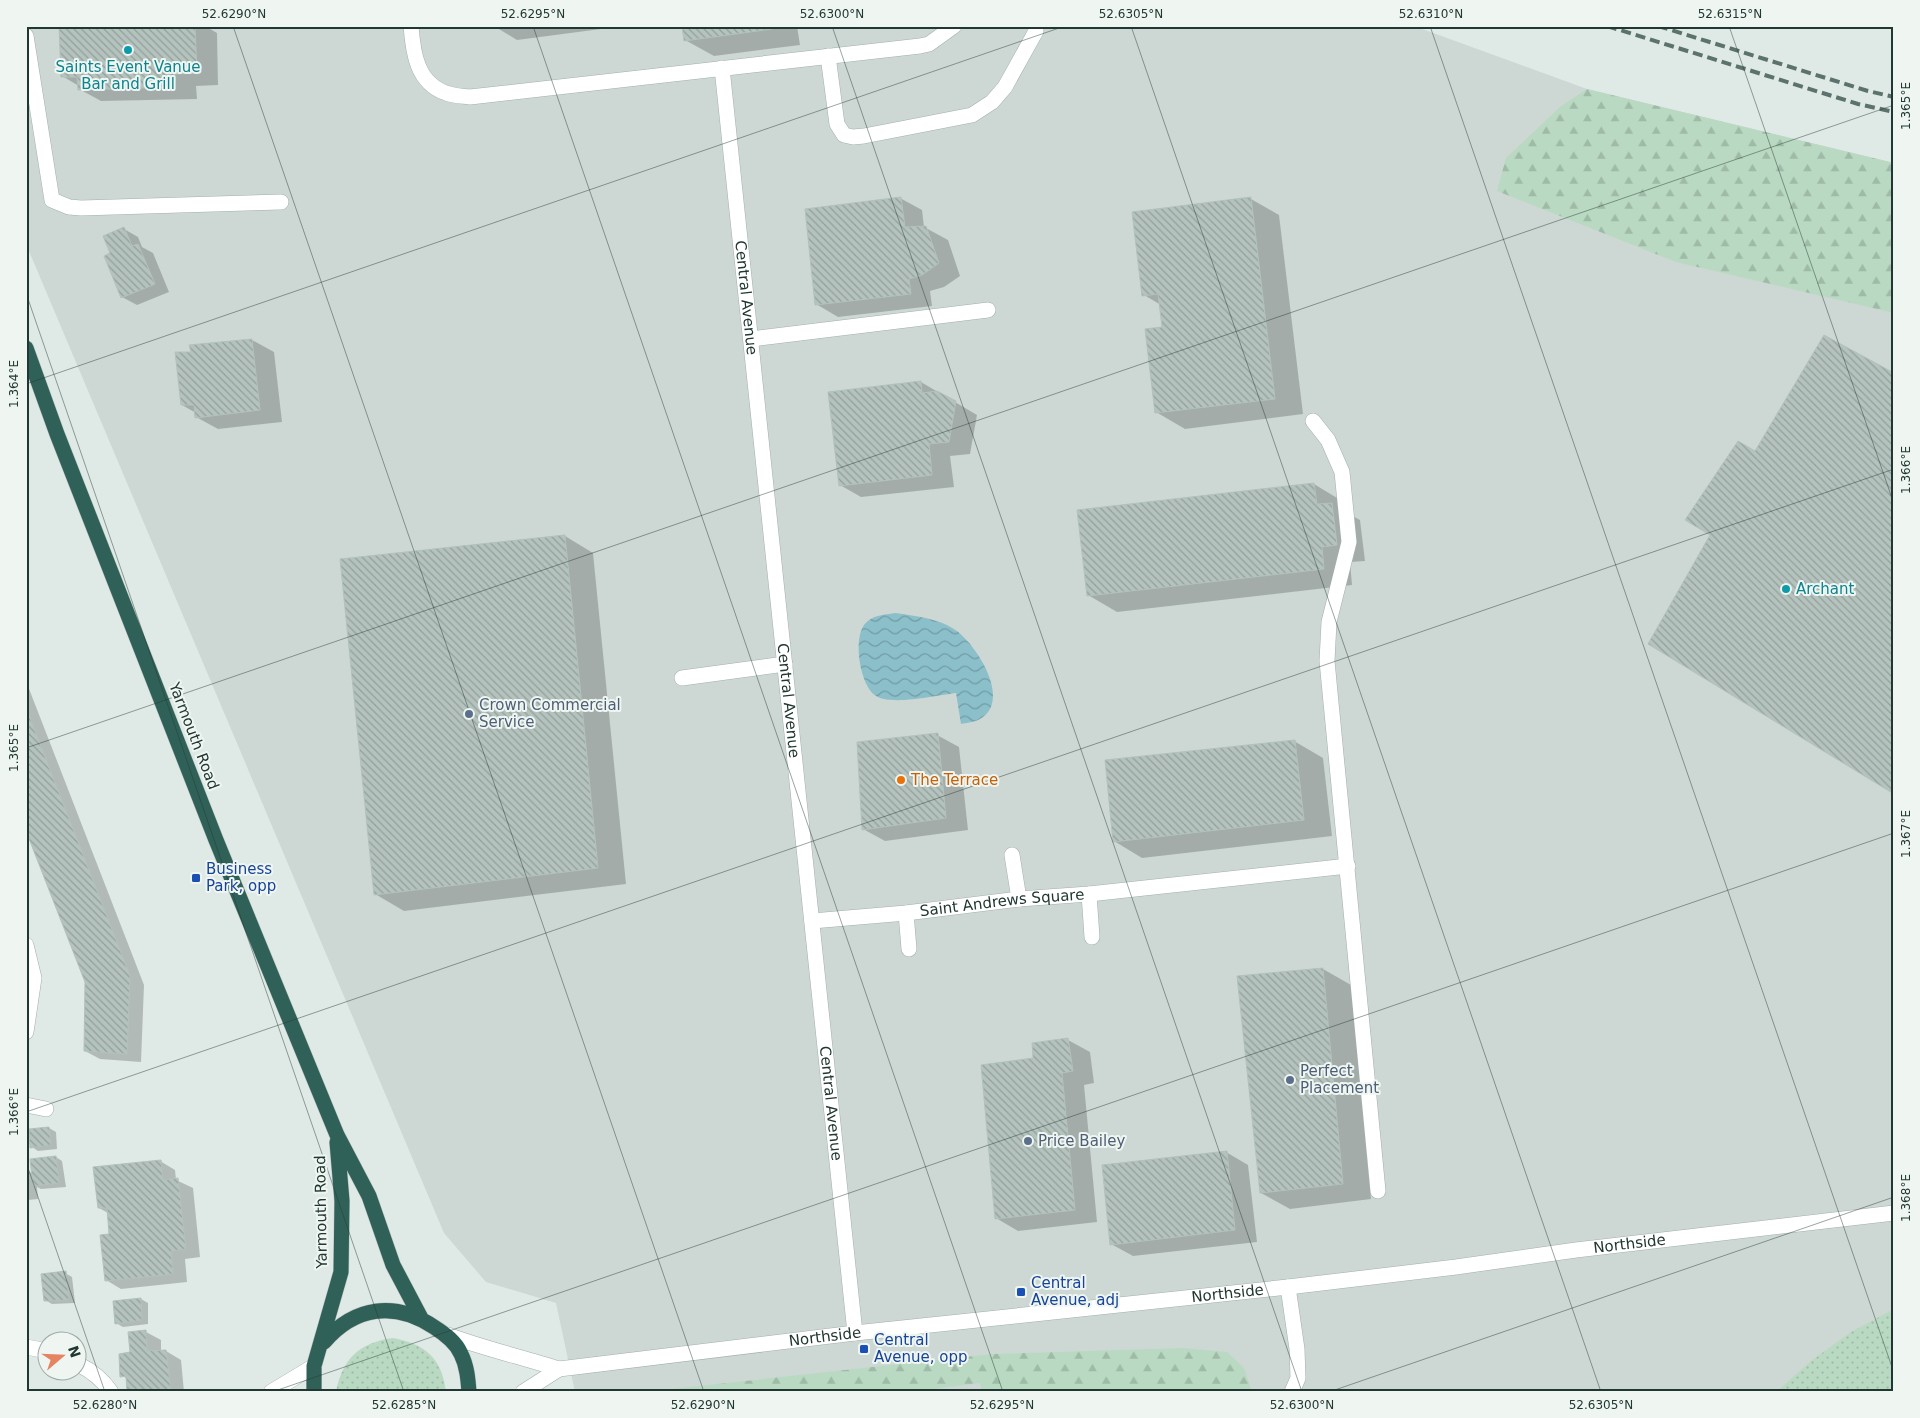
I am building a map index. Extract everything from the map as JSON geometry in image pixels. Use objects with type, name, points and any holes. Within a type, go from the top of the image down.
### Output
[{"type":"highway","name":"Yarmouth Road","points":[[26,348],[213,831],[336,1135],[369,1196],[393,1266],[421,1318]]},
{"type":"highway","name":"Yarmouth Road","points":[[314,1392],[314,1366],[341,1272],[342,1201],[336,1135]]},
{"type":"highway","name":"Yarmouth Road","points":[[321,1345],[335,1328],[350,1319],[368,1312],[385,1310],[402,1312],[421,1318],[448,1336],[461,1352],[467,1372],[469,1392]]},
{"type":"street","points":[[411,26],[415,56],[420,72],[432,85],[446,94],[470,97],[920,46],[929,44],[954,26]]},
{"type":"street","points":[[828,56],[837,124],[844,135],[853,137],[864,136],[972,115],[992,102],[1005,87],[1036,30]]},
{"type":"street","points":[[26,36],[52,200],[81,208],[281,202]]},
{"type":"street","name":"Central Avenue","points":[[722,68],[855,1333]]},
{"type":"street","points":[[751,340],[988,310]]},
{"type":"street","points":[[1313,421],[1328,440],[1342,472],[1349,542],[1329,622],[1327,661],[1378,1191]]},
{"type":"street","points":[[682,678],[785,664]]},
{"type":"street","points":[[1012,855],[1019,898]]},
{"type":"street","name":"Saint Andrews Square","points":[[812,921],[906,913],[1019,898],[1089,894],[1348,866]]},
{"type":"street","points":[[1089,894],[1092,937]]},
{"type":"street","points":[[906,913],[909,949]]},
{"type":"street","points":[[26,945],[34,978],[26,1032]]},
{"type":"street","points":[[26,1104],[46,1109]]},
{"type":"street","name":"Northside","points":[[448,1336],[479,1347],[559,1369],[855,1333],[1288,1287],[1456,1267],[1576,1250],[1894,1213]]},
{"type":"street","points":[[1288,1287],[1297,1349],[1298,1378],[1292,1392]]},
{"type":"street","points":[[271,1392],[314,1366]]},
{"type":"street","name":"Northside","points":[[523,1392],[559,1369]]},
{"type":"street","points":[[88,1371],[100,1380],[111,1392]]},
{"type":"shaded area","points":[[26,26],[1414,26],[1587,89],[1894,163],[1894,1392],[575,1392],[556,1303],[486,1282],[444,1233],[26,244]]},
{"type":"green space","points":[[1587,89],[1894,163],[1894,313],[1676,262],[1497,191],[1506,158],[1561,106]]},
{"type":"green space","points":[[1894,1309],[1894,1392],[1776,1392],[1811,1361],[1851,1332]]},
{"type":"green space","points":[[393,1338],[414,1344],[430,1355],[441,1370],[446,1392],[336,1392],[343,1370],[354,1354],[371,1344]]},
{"type":"green space","points":[[1183,1348],[1227,1352],[1244,1368],[1252,1392],[982,1392],[980,1383],[912,1392],[644,1392],[992,1354]]},
{"type":"water","points":[[895,613],[926,618],[947,625],[963,636],[972,646],[988,672],[992,686],[993,699],[989,711],[980,719],[961,724],[956,693],[893,700],[883,699],[870,691],[862,673],[860,662],[859,641],[861,632],[864,625],[870,619]]},
{"type":"building","name":"Saints Event Vanue Bar and Grill","points":[[59,26],[195,26],[197,73],[175,74],[175,87],[78,90],[77,77],[61,77]]},
{"type":"building","points":[[682,26],[771,26],[772,29],[684,41]]},
{"type":"building","points":[[901,197],[905,227],[926,226],[939,263],[922,275],[909,279],[911,294],[815,305],[805,209]]},
{"type":"building","points":[[1251,197],[1275,399],[1155,413],[1145,329],[1162,327],[1158,294],[1142,296],[1132,212]]},
{"type":"building","points":[[124,227],[132,246],[138,244],[155,284],[121,298],[104,256],[110,253],[103,236]]},
{"type":"building","name":"Archant","points":[[1824,335],[1894,373],[1894,794],[1648,644],[1710,535],[1685,520],[1738,441],[1755,451]]},
{"type":"building","points":[[252,339],[260,410],[195,418],[194,405],[181,405],[175,352],[191,352],[189,345]]},
{"type":"building","points":[[921,381],[922,393],[937,391],[956,401],[949,442],[929,444],[932,475],[839,486],[828,392]]},
{"type":"building","points":[[1314,483],[1317,504],[1332,503],[1337,545],[1322,547],[1324,569],[1087,596],[1077,510]]},
{"type":"building","name":"Crown Commercial Service","points":[[565,535],[598,868],[374,895],[340,559]]},
{"type":"building","points":[[26,708],[130,976],[127,1054],[84,1051],[85,982],[26,831]]},
{"type":"building","name":"The Terrace","points":[[938,733],[946,818],[862,830],[857,742]]},
{"type":"building","points":[[1295,740],[1304,820],[1113,842],[1105,760]]},
{"type":"building","name":"Perfect Placement","points":[[1323,968],[1343,1184],[1260,1193],[1237,976]]},
{"type":"building","name":"Price Bailey","points":[[1068,1038],[1073,1071],[1062,1073],[1075,1210],[995,1219],[981,1065],[1033,1058],[1032,1043]]},
{"type":"building","points":[[49,1127],[51,1145],[30,1148],[29,1129]]},
{"type":"building","points":[[1227,1151],[1235,1230],[1110,1245],[1102,1165]]},
{"type":"building","points":[[56,1156],[59,1183],[33,1186],[30,1159]]},
{"type":"building","points":[[161,1160],[163,1180],[178,1178],[186,1249],[171,1251],[173,1274],[105,1281],[100,1235],[109,1234],[107,1208],[98,1208],[93,1167]]},
{"type":"building","points":[[66,1271],[69,1300],[44,1301],[41,1274]]},
{"type":"building","points":[[141,1298],[142,1320],[115,1324],[113,1301]]},
{"type":"building","points":[[146,1330],[147,1351],[166,1350],[171,1392],[127,1392],[126,1376],[120,1377],[119,1354],[130,1352],[128,1332]]},
{"type":"railway","points":[[1607,26],[1858,104],[1894,112]]},
{"type":"railway","points":[[1658,26],[1868,91],[1894,97]]},
{"type":"place","name":"Saints Event Vanue Bar and Grill","points":[[128,50]]},
{"type":"place","name":"Archant","points":[[1786,589]]},
{"type":"place","name":"Crown Commercial Service","points":[[469,714]]},
{"type":"place","name":"The Terrace","points":[[901,780]]},
{"type":"place","name":"Business Park, opp","points":[[196,878]]},
{"type":"place","name":"Perfect Placement","points":[[1290,1080]]},
{"type":"place","name":"Price Bailey","points":[[1028,1141]]},
{"type":"place","name":"Central Avenue, adj","points":[[1021,1292]]},
{"type":"place","name":"Central Avenue, opp","points":[[864,1349]]}]
